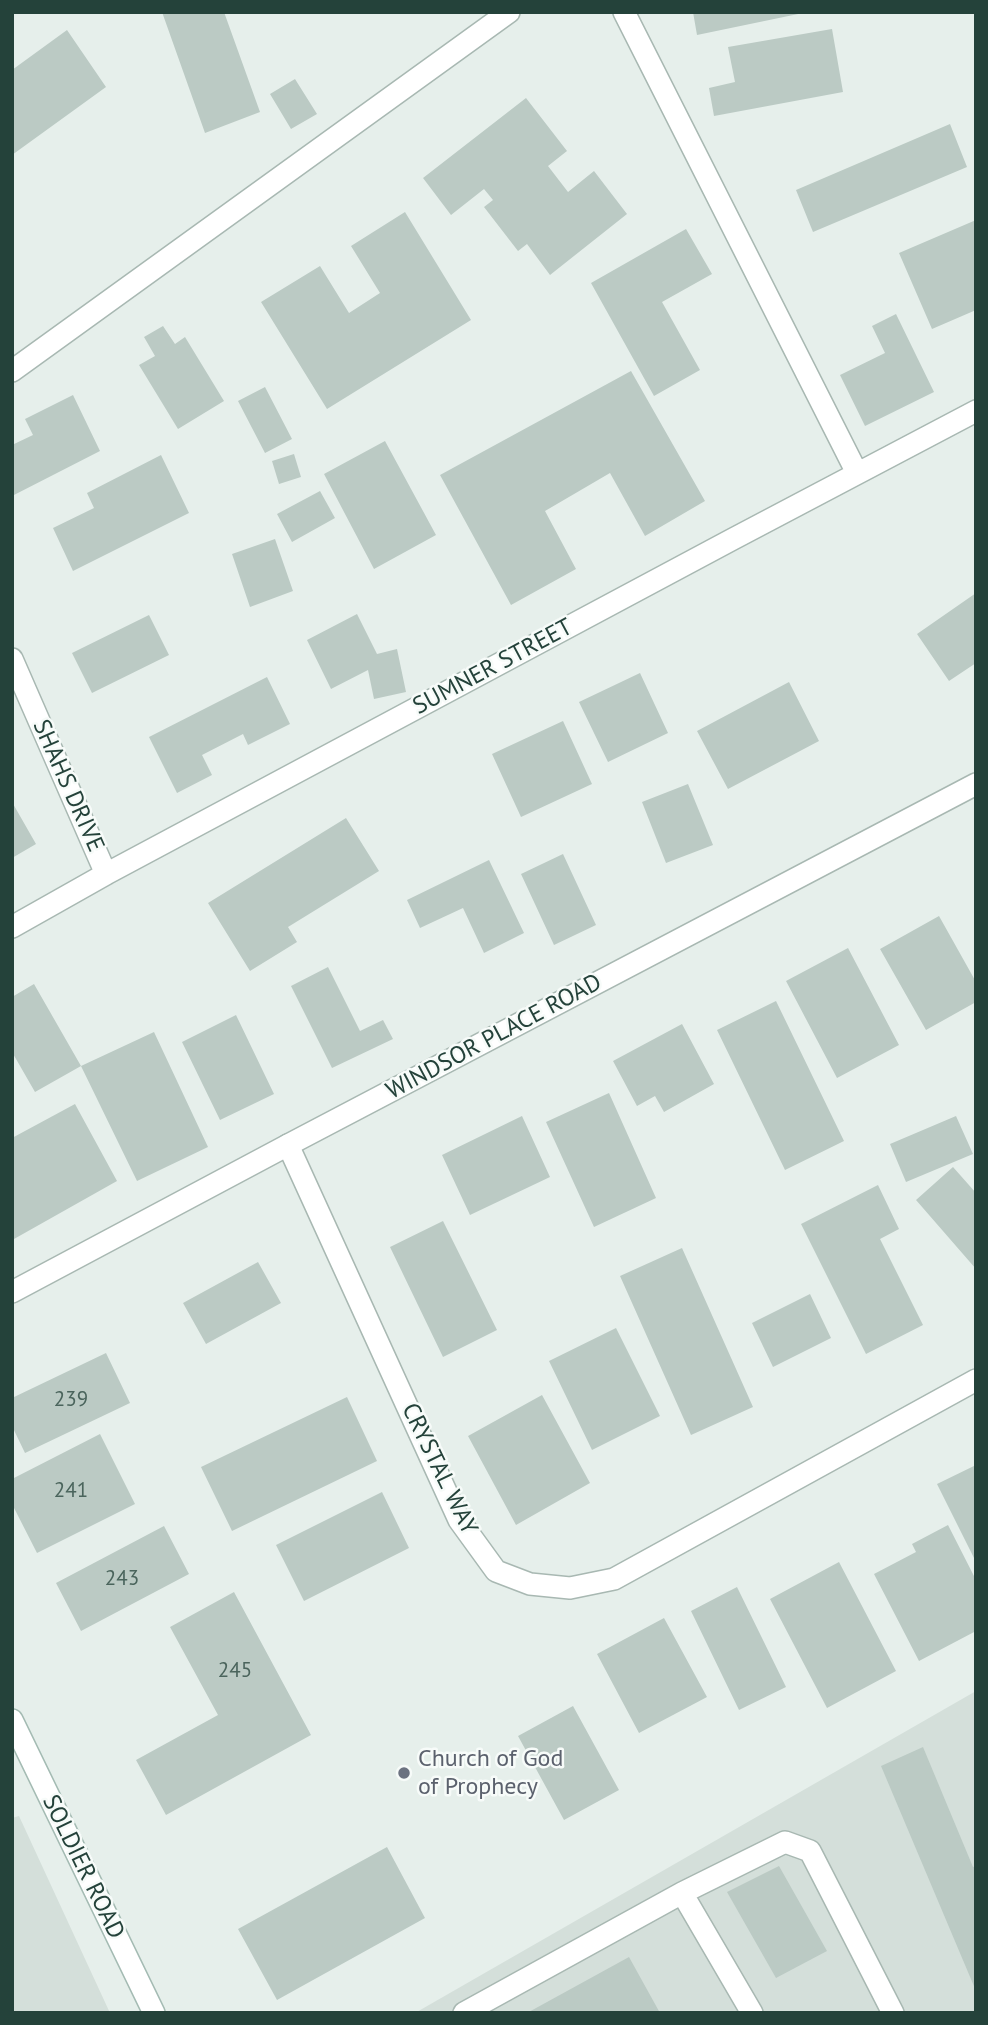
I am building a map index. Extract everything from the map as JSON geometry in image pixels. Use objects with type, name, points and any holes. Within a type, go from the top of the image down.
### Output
[{"type":"street","points":[[12,371],[509,12]]},
{"type":"street","points":[[624,12],[857,473]]},
{"type":"street","name":"SUMNER STREET","points":[[12,927],[106,874],[976,411]]},
{"type":"street","name":"SHAHS DRIVE","points":[[12,659],[106,874]]},
{"type":"street","name":"WINDSOR PLACE ROAD","points":[[12,1292],[976,784]]},
{"type":"street","name":"CRYSTAL WAY","points":[[288,1145],[459,1520],[496,1571],[530,1584],[570,1588],[614,1579],[976,1380]]},
{"type":"street","name":"SOLDIER ROAD","points":[[12,1720],[154,2013]]},
{"type":"street","points":[[464,2013],[682,1893],[785,1842],[810,1852],[892,2013]]},
{"type":"street","points":[[682,1893],[752,2013]]},
{"type":"shaded area","points":[[976,1691],[976,2013],[415,2013]]},
{"type":"shaded area","points":[[19,1816],[110,2013],[12,2013],[12,1818]]},
{"type":"building","points":[[162,12],[224,12],[260,112],[205,133]]},
{"type":"building","points":[[693,12],[803,12],[803,13],[697,35]]},
{"type":"building","points":[[832,29],[843,92],[714,116],[709,88],[735,82],[728,47]]},
{"type":"building","points":[[67,30],[106,87],[12,155],[12,70]]},
{"type":"building","points":[[295,79],[317,114],[291,129],[270,94]]},
{"type":"building","points":[[526,98],[567,151],[548,166],[568,192],[594,171],[627,214],[550,275],[527,244],[518,251],[484,207],[493,200],[484,189],[451,215],[423,178]]},
{"type":"building","points":[[950,124],[967,167],[813,232],[796,190]]},
{"type":"building","points":[[405,212],[471,320],[327,409],[261,302],[320,266],[349,313],[380,293],[351,246]]},
{"type":"building","points":[[976,220],[976,310],[932,329],[899,253]]},
{"type":"building","points":[[686,229],[712,274],[662,302],[700,370],[654,396],[591,283]]},
{"type":"building","points":[[896,314],[934,392],[865,426],[840,375],[885,353],[872,326]]},
{"type":"building","points":[[163,326],[175,344],[185,337],[224,401],[178,429],[139,365],[155,356],[144,337]]},
{"type":"building","points":[[631,371],[705,501],[645,536],[610,473],[545,511],[576,569],[511,605],[440,475]]},
{"type":"building","points":[[265,387],[292,439],[265,453],[238,401]]},
{"type":"building","points":[[73,395],[100,451],[12,496],[12,445],[33,435],[25,419]]},
{"type":"building","points":[[385,441],[436,535],[374,569],[324,474]]},
{"type":"building","points":[[294,454],[301,477],[279,484],[272,461]]},
{"type":"building","points":[[161,455],[189,513],[73,571],[53,528],[94,508],[87,493]]},
{"type":"building","points":[[320,491],[335,518],[292,542],[277,514]]},
{"type":"building","points":[[275,539],[293,591],[250,607],[232,554]]},
{"type":"building","points":[[976,593],[976,663],[949,681],[917,634]]},
{"type":"building","points":[[357,614],[377,654],[397,649],[406,692],[374,699],[368,670],[331,689],[307,640]]},
{"type":"building","points":[[149,615],[169,655],[92,693],[72,653]]},
{"type":"building","points":[[640,673],[668,733],[608,762],[579,702]]},
{"type":"building","points":[[267,677],[290,724],[248,745],[243,734],[202,755],[212,775],[177,793],[149,737]]},
{"type":"building","points":[[789,682],[819,741],[728,789],[697,731]]},
{"type":"building","points":[[563,721],[592,784],[521,817],[492,754]]},
{"type":"building","points":[[688,784],[713,845],[666,863],[642,802]]},
{"type":"building","points":[[12,802],[36,844],[12,858]]},
{"type":"building","points":[[346,818],[379,871],[288,927],[297,942],[250,971],[208,903]]},
{"type":"building","points":[[563,854],[596,925],[554,945],[521,874]]},
{"type":"building","points":[[489,860],[524,933],[484,953],[463,908],[420,928],[407,900]]},
{"type":"building","points":[[939,916],[976,982],[976,1002],[926,1030],[880,949]]},
{"type":"building","points":[[848,948],[899,1045],[837,1078],[786,981]]},
{"type":"building","points":[[328,967],[360,1031],[383,1020],[393,1039],[332,1068],[291,986]]},
{"type":"building","points":[[34,984],[81,1066],[35,1092],[12,1052],[12,997]]},
{"type":"building","points":[[776,1001],[844,1141],[785,1170],[717,1030]]},
{"type":"building","points":[[236,1015],[274,1094],[220,1120],[182,1042]]},
{"type":"building","points":[[682,1024],[714,1084],[664,1112],[655,1096],[637,1106],[613,1061]]},
{"type":"building","points":[[154,1032],[208,1147],[137,1181],[81,1066]]},
{"type":"building","points":[[609,1093],[656,1198],[594,1227],[546,1122]]},
{"type":"building","points":[[75,1104],[117,1181],[14,1239],[12,1138]]},
{"type":"building","points":[[522,1116],[550,1177],[470,1215],[442,1155]]},
{"type":"building","points":[[956,1116],[973,1154],[906,1182],[890,1144]]},
{"type":"building","points":[[953,1167],[976,1193],[976,1269],[916,1200]]},
{"type":"building","points":[[878,1185],[899,1229],[880,1239],[923,1325],[866,1354],[801,1224]]},
{"type":"building","points":[[443,1221],[497,1330],[443,1357],[390,1247]]},
{"type":"building","points":[[682,1248],[753,1407],[691,1435],[620,1276]]},
{"type":"building","points":[[258,1262],[281,1303],[206,1344],[183,1303]]},
{"type":"building","points":[[810,1294],[831,1338],[773,1367],[752,1323]]},
{"type":"building","points":[[616,1328],[660,1416],[592,1450],[549,1361]]},
{"type":"building","points":[[106,1353],[130,1403],[25,1453],[12,1426],[12,1398]]},
{"type":"building","points":[[542,1395],[590,1483],[516,1525],[468,1436]]},
{"type":"building","points":[[347,1397],[377,1461],[232,1531],[201,1467]]},
{"type":"building","points":[[100,1434],[135,1504],[37,1553],[12,1504],[12,1479]]},
{"type":"building","points":[[976,1465],[976,1562],[937,1484]]},
{"type":"building","points":[[382,1492],[409,1548],[304,1601],[276,1545]]},
{"type":"building","points":[[948,1525],[976,1580],[976,1631],[919,1661],[874,1574],[916,1552],[912,1544]]},
{"type":"building","points":[[164,1526],[189,1574],[81,1631],[56,1583]]},
{"type":"building","points":[[839,1562],[896,1671],[827,1708],[770,1599]]},
{"type":"building","points":[[737,1587],[786,1687],[739,1710],[691,1611]]},
{"type":"building","points":[[234,1592],[311,1735],[166,1815],[136,1760],[218,1715],[170,1627]]},
{"type":"building","points":[[664,1618],[707,1697],[639,1733],[597,1654]]},
{"type":"building","points":[[573,1706],[619,1790],[564,1820],[518,1736]]},
{"type":"building","points":[[923,1747],[973,1867],[976,1866],[976,1991],[881,1766]]},
{"type":"building","points":[[387,1847],[425,1918],[277,2000],[238,1929]]},
{"type":"building","points":[[779,1866],[827,1951],[776,1978],[727,1892]]},
{"type":"building","points":[[629,1957],[660,2013],[527,2013]]},
{"type":"place","name":"Church of God of Prophecy","points":[[404,1773]]}]
